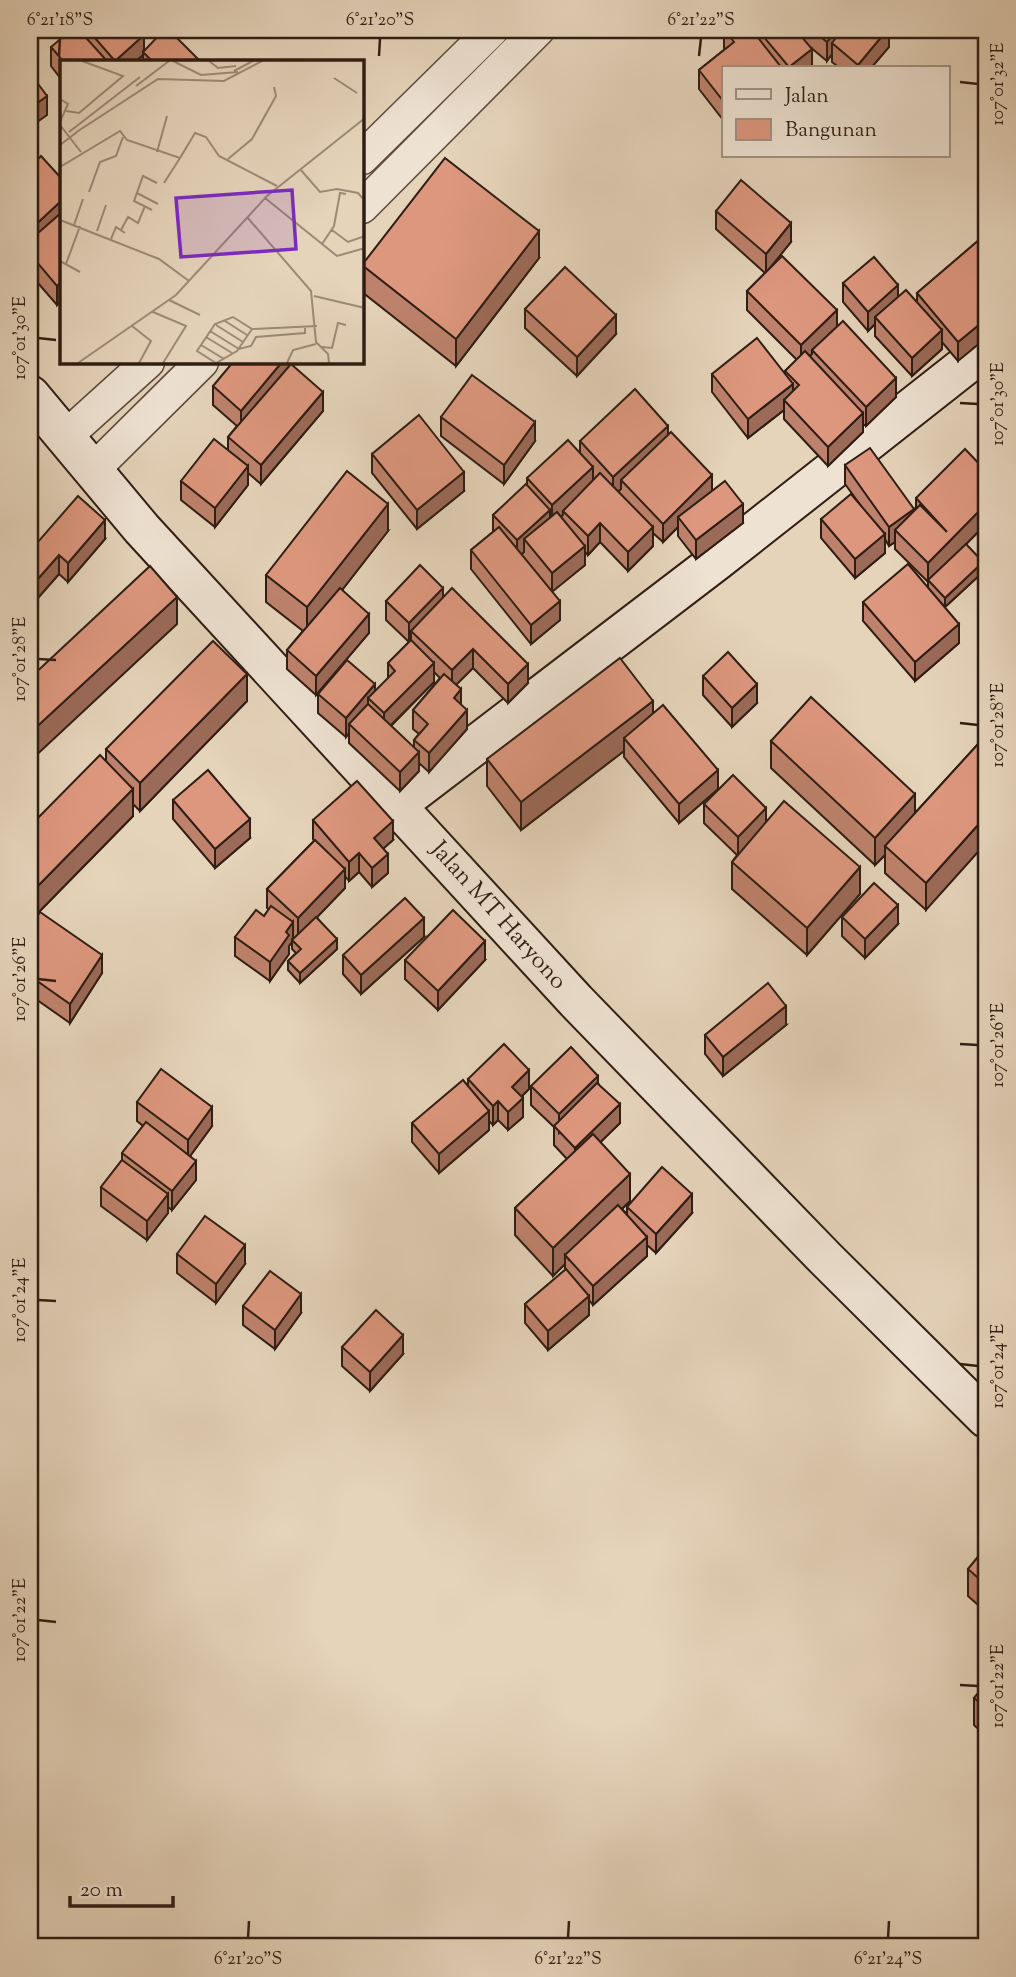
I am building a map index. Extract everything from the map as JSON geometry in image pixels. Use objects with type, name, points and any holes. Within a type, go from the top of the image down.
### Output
[{"type":"main road","points":[[397,805],[718,560],[986,349]]},
{"type":"main road","name":"Jalan MT Haryono","points":[[30,395],[92,471],[207,601],[500,920],[654,1084],[986,1418]]},
{"type":"street","points":[[364,156],[492,30]]},
{"type":"street","points":[[364,205],[538,30]]},
{"type":"street","points":[[64,438],[146,364]]},
{"type":"street","points":[[92,471],[200,364]]},
{"type":"building","points":[[71,30],[79,30],[106,60],[62,60],[51,47]]},
{"type":"building","points":[[88,30],[139,30],[144,35],[114,60]]},
{"type":"building","points":[[164,30],[169,30],[199,60],[151,60],[143,52]]},
{"type":"building","points":[[725,30],[752,30],[780,66],[722,66],[722,99],[699,70],[734,42]]},
{"type":"building","points":[[758,30],[796,30],[812,49],[788,66]]},
{"type":"building","points":[[812,30],[836,30],[827,42]]},
{"type":"building","points":[[842,30],[887,30],[858,65],[832,43]]},
{"type":"building","points":[[30,73],[47,96],[30,108]]},
{"type":"building","points":[[41,156],[60,177],[60,202],[30,230],[30,167]]},
{"type":"building","points":[[445,158],[539,231],[456,339],[364,267],[364,262]]},
{"type":"building","points":[[741,180],[791,223],[766,254],[716,211]]},
{"type":"building","points":[[60,214],[60,283],[57,286],[30,254],[30,240]]},
{"type":"building","points":[[986,234],[986,319],[958,342],[917,293]]},
{"type":"building","points":[[782,256],[837,310],[801,345],[747,291]]},
{"type":"building","points":[[874,257],[898,285],[868,312],[843,283]]},
{"type":"building","points":[[565,267],[616,315],[577,357],[525,309]]},
{"type":"building","points":[[30,268],[38,278],[30,285]]},
{"type":"building","points":[[906,290],[942,330],[912,358],[875,317]]},
{"type":"building","points":[[843,321],[896,378],[866,407],[812,350]]},
{"type":"building","points":[[757,338],[793,384],[748,419],[712,374]]},
{"type":"building","points":[[805,351],[863,413],[828,447],[784,400],[799,385],[785,371]]},
{"type":"building","points":[[231,364],[280,364],[241,411],[213,386]]},
{"type":"building","points":[[291,364],[323,392],[261,465],[228,437]]},
{"type":"building","points":[[472,375],[535,422],[504,465],[441,417]]},
{"type":"building","points":[[635,389],[668,426],[613,477],[580,441]]},
{"type":"building","points":[[419,415],[464,472],[417,510],[372,454]]},
{"type":"building","points":[[671,432],[712,475],[663,524],[621,480]]},
{"type":"building","points":[[214,439],[248,466],[215,508],[181,481]]},
{"type":"building","points":[[568,440],[593,467],[552,505],[527,478]]},
{"type":"building","points":[[870,448],[914,509],[889,527],[845,465]]},
{"type":"building","points":[[965,449],[986,471],[986,504],[928,563],[895,530],[920,505],[947,532],[916,498]]},
{"type":"building","points":[[347,471],[388,504],[307,607],[266,575]]},
{"type":"building","points":[[600,473],[653,527],[628,552],[600,523],[588,536],[563,511]]},
{"type":"building","points":[[725,481],[743,504],[696,540],[678,517]]},
{"type":"building","points":[[526,484],[550,510],[517,540],[493,515]]},
{"type":"building","points":[[851,494],[885,534],[855,559],[821,519]]},
{"type":"building","points":[[78,496],[105,520],[68,563],[59,555],[37,580],[30,574],[30,551]]},
{"type":"building","points":[[557,512],[585,546],[552,573],[524,539]]},
{"type":"building","points":[[986,520],[986,535],[979,527]]},
{"type":"building","points":[[499,527],[560,601],[531,625],[471,550]]},
{"type":"building","points":[[966,544],[983,562],[945,598],[928,580]]},
{"type":"building","points":[[908,564],[959,624],[915,662],[863,602]]},
{"type":"building","points":[[420,565],[443,588],[409,623],[386,601]]},
{"type":"building","points":[[150,566],[177,597],[30,733],[30,678]]},
{"type":"building","points":[[340,588],[369,614],[316,676],[287,650]]},
{"type":"building","points":[[452,588],[528,664],[508,684],[473,649],[452,670],[411,631]]},
{"type":"building","points":[[411,640],[434,663],[384,713],[368,698],[395,671],[388,663]]},
{"type":"building","points":[[213,641],[247,674],[140,783],[106,749]]},
{"type":"building","points":[[728,652],[757,684],[732,708],[703,676]]},
{"type":"building","points":[[620,658],[653,701],[521,802],[487,759]]},
{"type":"building","points":[[347,660],[375,684],[346,718],[318,694]]},
{"type":"building","points":[[444,674],[461,689],[454,698],[467,710],[429,753],[414,740],[428,724],[413,710]]},
{"type":"building","points":[[811,697],[915,794],[875,838],[771,741]]},
{"type":"building","points":[[368,704],[419,752],[400,772],[349,724]]},
{"type":"building","points":[[663,705],[718,770],[679,804],[624,738]]},
{"type":"building","points":[[979,743],[986,750],[986,816],[926,883],[885,846]]},
{"type":"building","points":[[100,755],[133,789],[31,893],[30,826]]},
{"type":"building","points":[[208,770],[250,819],[215,849],[173,800]]},
{"type":"building","points":[[733,775],[766,808],[738,837],[704,804]]},
{"type":"building","points":[[357,781],[393,821],[374,838],[388,854],[372,868],[359,853],[349,862],[313,820]]},
{"type":"building","points":[[784,801],[860,867],[807,928],[732,862]]},
{"type":"building","points":[[315,840],[345,869],[298,918],[267,889]]},
{"type":"building","points":[[874,883],[898,905],[865,939],[842,917]]},
{"type":"building","points":[[405,898],[424,918],[361,975],[343,955]]},
{"type":"building","points":[[271,906],[293,922],[286,932],[289,935],[270,962],[235,937],[256,910],[264,916]]},
{"type":"building","points":[[453,910],[485,941],[438,991],[405,960]]},
{"type":"building","points":[[40,912],[102,955],[70,1004],[30,976],[30,928]]},
{"type":"building","points":[[316,917],[337,939],[300,973],[288,961],[301,949],[292,940]]},
{"type":"building","points":[[768,983],[786,1006],[723,1057],[705,1035]]},
{"type":"building","points":[[504,1044],[529,1070],[512,1087],[523,1098],[508,1112],[498,1101],[493,1106],[468,1079]]},
{"type":"building","points":[[571,1047],[598,1076],[559,1114],[531,1086]]},
{"type":"building","points":[[161,1069],[212,1107],[188,1140],[137,1102]]},
{"type":"building","points":[[463,1080],[489,1111],[439,1154],[412,1123]]},
{"type":"building","points":[[597,1083],[620,1104],[575,1148],[554,1126]]},
{"type":"building","points":[[146,1122],[196,1161],[172,1191],[122,1153]]},
{"type":"building","points":[[593,1134],[630,1174],[553,1248],[515,1208]]},
{"type":"building","points":[[122,1160],[168,1194],[147,1221],[101,1187]]},
{"type":"building","points":[[662,1167],[692,1194],[656,1234],[627,1207]]},
{"type":"building","points":[[618,1205],[647,1237],[593,1286],[565,1255]]},
{"type":"building","points":[[205,1216],[245,1245],[216,1284],[177,1254]]},
{"type":"building","points":[[566,1269],[589,1296],[548,1331],[525,1304]]},
{"type":"building","points":[[270,1271],[301,1294],[275,1330],[243,1306]]},
{"type":"building","points":[[376,1310],[403,1335],[370,1372],[342,1347]]},
{"type":"building","points":[[986,1547],[986,1585],[968,1569]]},
{"type":"building","points":[[986,1684],[986,1708],[974,1698]]}]
